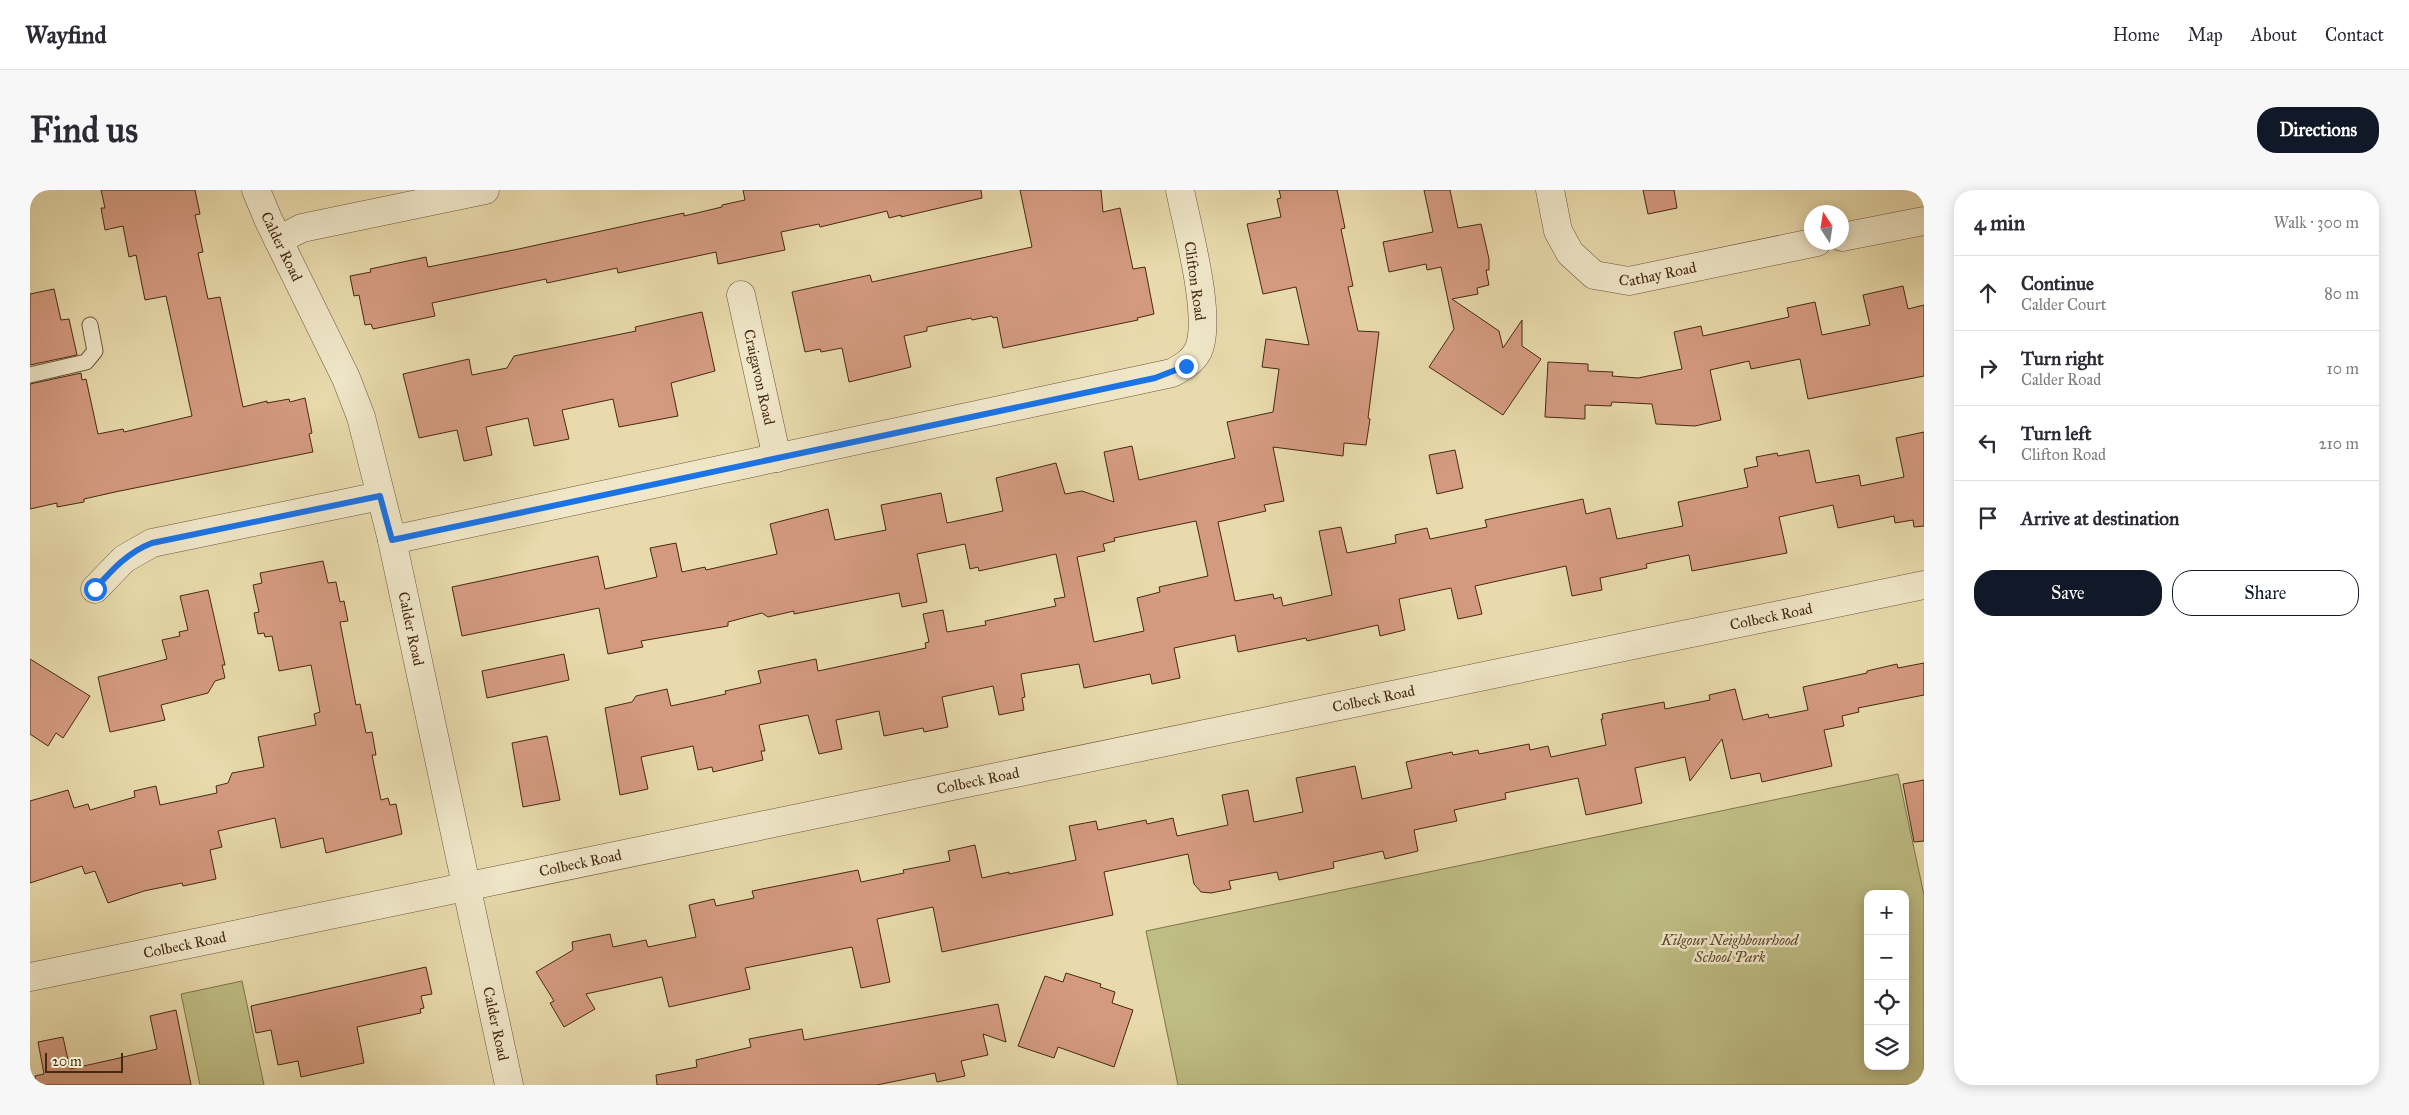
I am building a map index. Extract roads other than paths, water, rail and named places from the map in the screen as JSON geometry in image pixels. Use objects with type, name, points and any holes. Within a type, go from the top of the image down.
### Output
[{"type":"street","name":"Calder Road","points":[[256,190],[278,240],[354,397],[392,540],[509,1085]]},
{"type":"street","points":[[278,240],[302,228],[485,190]]},
{"type":"street","name":"Clifton Road","points":[[392,540],[1155,378],[1186,366],[1199,349],[1202,315],[1196,272],[1180,190]]},
{"type":"street","name":"Cathay Road","points":[[1550,190],[1558,231],[1570,253],[1594,275],[1628,281],[1804,245]]},
{"type":"street","points":[[1849,237],[1924,221]]},
{"type":"street","name":"Craigavon Road","points":[[741,295],[777,458]]},
{"type":"street","points":[[95,589],[124,559],[152,543],[380,496]]},
{"type":"street","name":"Colbeck Road","points":[[30,977],[1924,585]]},
{"type":"lane","points":[[30,375],[86,362],[95,351],[90,325]]},
{"type":"park label","name":"Kilgour Neighbourhood School Park","points":[[1730,948]]}]
